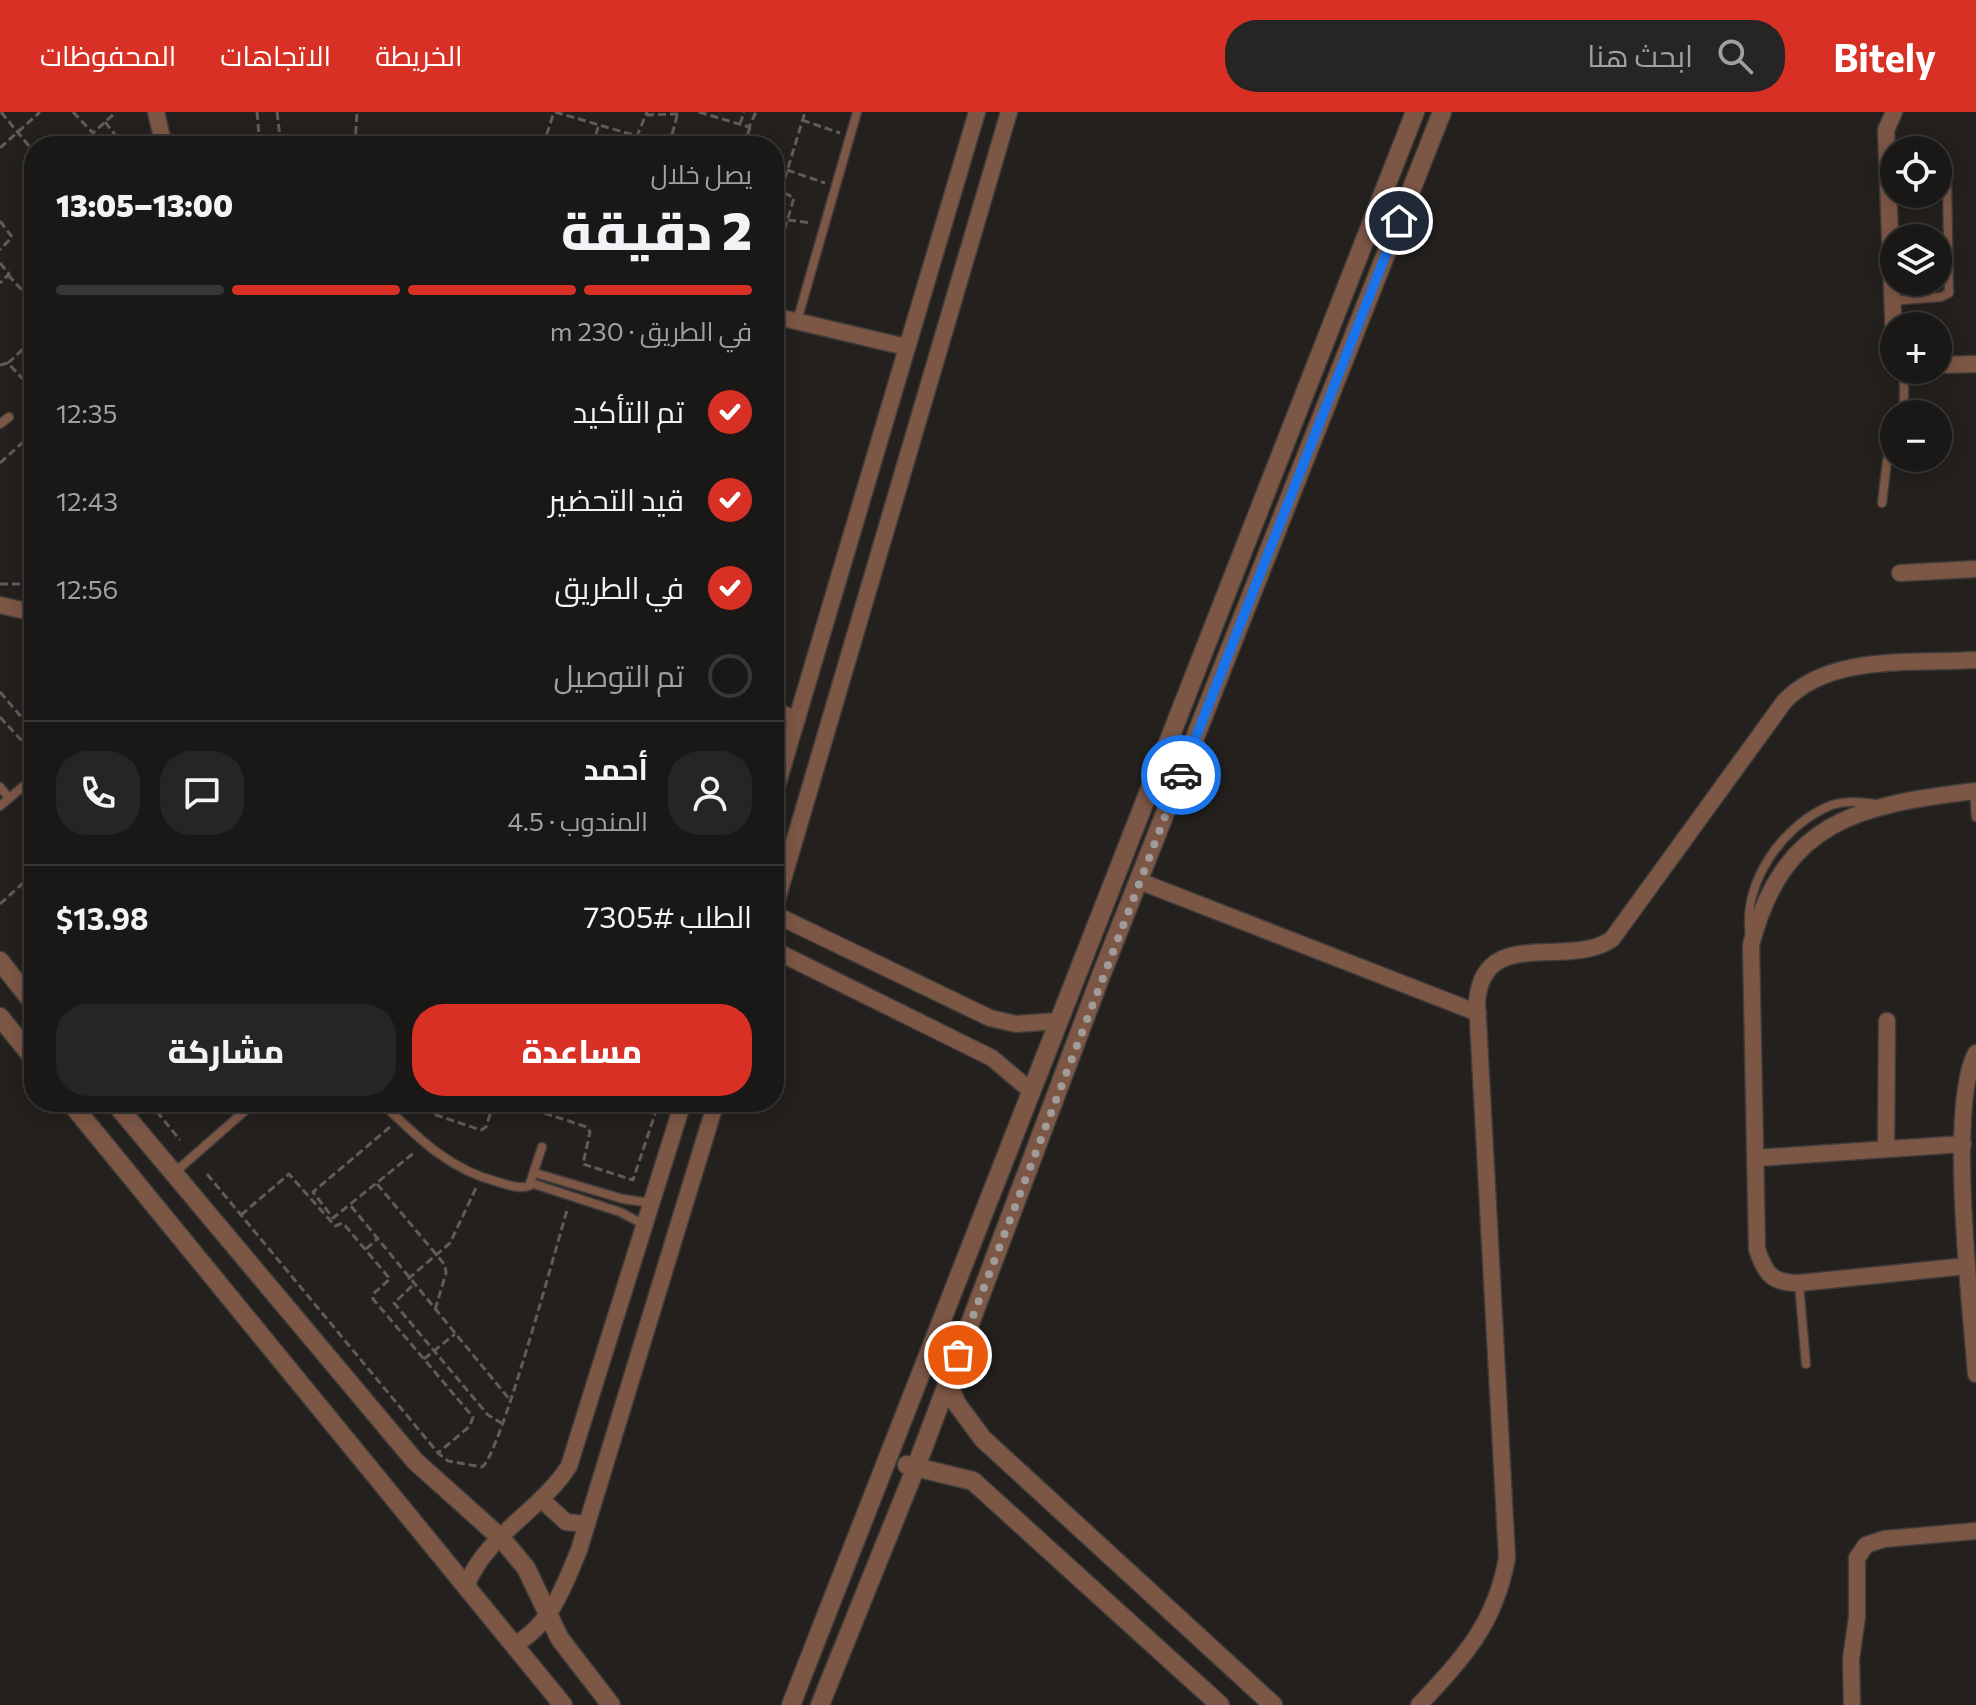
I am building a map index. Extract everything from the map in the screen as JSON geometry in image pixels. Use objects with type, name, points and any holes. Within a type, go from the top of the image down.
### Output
[{"type":"street","points":[[156,112],[162,136]]},
{"type":"street","points":[[784,763],[977,112]]},
{"type":"street","points":[[784,878],[1009,112]]},
{"type":"street","points":[[791,1705],[1415,112]]},
{"type":"street","points":[[820,1705],[916,1467],[1100,978],[1442,112]]},
{"type":"street","points":[[1887,136],[1886,130],[1894,112]]},
{"type":"street","points":[[1891,208],[1893,312]]},
{"type":"street","points":[[784,318],[906,347]]},
{"type":"street","points":[[1952,365],[1976,364]]},
{"type":"street","points":[[1900,573],[1976,569]]},
{"type":"street","points":[[0,605],[24,611]]},
{"type":"street","points":[[1419,1705],[1463,1658],[1486,1624],[1500,1594],[1507,1558],[1478,1013],[1482,980],[1506,956],[1528,952],[1582,953],[1612,939],[1784,702],[1807,681],[1850,667],[1976,660]]},
{"type":"street","points":[[784,714],[797,719]]},
{"type":"street","points":[[1967,1266],[1799,1283],[1784,1283],[1770,1278],[1763,1269],[1757,1249],[1751,945],[1759,913],[1774,882],[1794,855],[1820,833],[1848,816],[1880,804],[1975,792]]},
{"type":"street","points":[[1139,881],[1478,1013]]},
{"type":"street","points":[[784,917],[990,1018],[1016,1024],[1058,1021]]},
{"type":"street","points":[[784,955],[992,1058],[1031,1091]]},
{"type":"street","points":[[0,961],[24,990]]},
{"type":"street","points":[[1079,972],[1100,978]]},
{"type":"street","points":[[0,1017],[24,1047]]},
{"type":"street","points":[[1886,1149],[1887,1021]]},
{"type":"street","points":[[1976,1053],[1962,1096],[1967,1266],[1976,1374]]},
{"type":"street","points":[[78,1112],[563,1705]]},
{"type":"street","points":[[122,1112],[415,1461],[502,1539],[526,1568],[570,1654],[611,1705]]},
{"type":"street","points":[[467,1584],[478,1563],[543,1501],[569,1466],[680,1112]]},
{"type":"street","points":[[514,1645],[534,1632],[549,1614],[579,1550],[713,1112]]},
{"type":"street","points":[[1756,1158],[1963,1144]]},
{"type":"street","points":[[930,1352],[937,1360],[947,1385],[983,1439],[1273,1705]]},
{"type":"street","points":[[889,1461],[973,1481],[1220,1705]]},
{"type":"street","points":[[543,1501],[549,1510],[566,1522],[587,1524]]},
{"type":"street","points":[[1852,1705],[1851,1659],[1857,1617],[1857,1558],[1866,1545],[1884,1539],[1976,1531]]},
{"type":"lane","points":[[797,321],[857,112]]},
{"type":"lane","points":[[1892,301],[1941,297],[1949,293],[1947,208]]},
{"type":"lane","points":[[0,424],[9,417]]},
{"type":"lane","points":[[1882,503],[1886,472]]},
{"type":"lane","points":[[0,806],[24,786]]},
{"type":"lane","points":[[0,787],[9,798]]},
{"type":"lane","points":[[1975,792],[1976,817]]},
{"type":"lane","points":[[173,1174],[244,1112]]},
{"type":"lane","points":[[391,1112],[424,1144],[456,1166],[520,1188],[531,1183],[620,1212],[645,1225]]},
{"type":"lane","points":[[531,1183],[542,1147]]},
{"type":"lane","points":[[535,1173],[623,1199],[652,1203]]},
{"type":"lane","points":[[1799,1283],[1806,1364]]},
{"type":"path","points":[[1,112],[24,140]]},
{"type":"path","points":[[0,148],[40,112]]},
{"type":"path","points":[[73,112],[93,133],[116,112]]},
{"type":"path","points":[[257,112],[259,136]]},
{"type":"path","points":[[277,112],[280,136]]},
{"type":"path","points":[[356,136],[357,112]]},
{"type":"path","points":[[547,136],[557,112],[637,136],[646,114],[678,113],[672,136]]},
{"type":"path","points":[[699,112],[750,127]]},
{"type":"path","points":[[740,125],[744,112]]},
{"type":"path","points":[[747,136],[756,112]]},
{"type":"path","points":[[784,181],[805,112]]},
{"type":"path","points":[[802,120],[850,136]]},
{"type":"path","points":[[105,122],[116,136]]},
{"type":"path","points":[[595,136],[599,125]]},
{"type":"path","points":[[787,170],[836,186]]},
{"type":"path","points":[[784,193],[793,197],[784,233]]},
{"type":"path","points":[[788,220],[825,225]]},
{"type":"path","points":[[0,221],[12,237],[0,250]]},
{"type":"path","points":[[0,263],[24,292]]},
{"type":"path","points":[[0,283],[8,275]]},
{"type":"path","points":[[0,365],[8,363],[24,348]]},
{"type":"path","points":[[8,363],[24,380]]},
{"type":"path","points":[[0,463],[24,441]]},
{"type":"path","points":[[0,584],[24,584]]},
{"type":"path","points":[[0,692],[24,720]]},
{"type":"path","points":[[0,717],[24,743]]},
{"type":"path","points":[[24,800],[24,809]]},
{"type":"path","points":[[0,904],[24,882]]},
{"type":"path","points":[[157,1112],[180,1140]]},
{"type":"path","points":[[435,1112],[481,1130],[486,1127],[491,1112]]},
{"type":"path","points":[[541,1112],[587,1127],[590,1132],[583,1164],[633,1180],[656,1112]]},
{"type":"path","points":[[399,1120],[313,1192],[335,1226],[343,1223],[390,1279],[372,1297],[473,1417],[470,1426],[438,1453]]},
{"type":"path","points":[[241,1215],[287,1174],[335,1219],[424,1144]]},
{"type":"path","points":[[207,1174],[438,1453],[448,1461],[485,1466],[503,1424],[568,1207]]},
{"type":"path","points":[[408,1279],[450,1243],[481,1177]]},
{"type":"path","points":[[377,1184],[437,1255],[446,1271],[435,1310]]},
{"type":"path","points":[[351,1206],[510,1400]]},
{"type":"path","points":[[366,1249],[377,1239]]},
{"type":"path","points":[[413,1284],[395,1301],[400,1309],[488,1415],[503,1424]]},
{"type":"path","points":[[390,1317],[400,1309]]},
{"type":"path","points":[[424,1359],[455,1334]]},
{"type":"way so far","points":[[958,1355],[1100,978],[1181,775]]},
{"type":"route","points":[[1181,775],[1399,221]]}]
